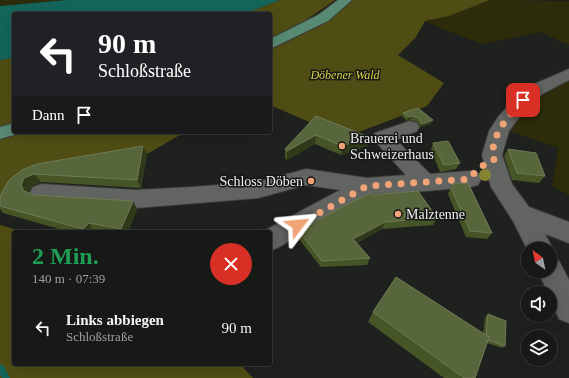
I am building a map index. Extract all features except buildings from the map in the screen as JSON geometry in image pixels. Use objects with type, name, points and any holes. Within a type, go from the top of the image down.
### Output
[{"type":"main road","points":[[272,44],[323,18],[346,0]]},
{"type":"main road","points":[[0,133],[12,130]]},
{"type":"street","points":[[536,242],[521,214],[502,187],[492,155],[499,131],[523,100],[538,89],[569,74]]},
{"type":"street","points":[[410,127],[382,138],[426,183]]},
{"type":"street","points":[[470,179],[475,171],[482,165],[494,160]]},
{"type":"street","points":[[41,193],[136,199],[258,190],[306,176],[367,186],[470,179]]},
{"type":"street","points":[[470,179],[476,186],[507,194]]},
{"type":"street","points":[[272,239],[367,186]]},
{"type":"street","points":[[521,214],[569,233]]},
{"type":"street","points":[[554,278],[569,309]]},
{"type":"shaded area","points":[[0,0],[67,0],[0,6]]},
{"type":"shaded area","points":[[490,0],[569,1],[569,45],[540,32],[483,44],[425,21],[449,16]]},
{"type":"shaded area","points":[[569,78],[569,195],[552,186],[558,148],[507,130],[526,105],[553,86]]},
{"type":"green space","points":[[280,0],[335,0],[306,20],[272,38],[272,12],[249,12]]},
{"type":"green space","name":"Döbener Wald","points":[[353,0],[490,0],[449,16],[425,21],[416,37],[398,55],[444,83],[427,106],[351,135],[314,124],[272,106],[272,49],[313,28]]},
{"type":"green space","points":[[12,58],[12,124],[0,127],[0,60]]},
{"type":"green space","points":[[12,134],[182,134],[149,153],[47,170],[0,208],[0,137]]},
{"type":"green space","points":[[0,225],[17,230],[12,230],[12,366],[242,366],[253,378],[0,378]]},
{"type":"water","points":[[67,0],[280,0],[249,12],[12,12],[12,58],[0,60],[0,6]]},
{"type":"waterway","points":[[0,368],[6,378]]},
{"type":"place","name":"Brauerei und Schweizerhaus","points":[[342,146]]},
{"type":"place","name":"Schloss Döben","points":[[311,181]]},
{"type":"place","name":"Malztenne","points":[[398,214]]},
{"type":"route","points":[[298,225],[367,186],[470,179],[475,171],[482,165],[494,160],[492,155],[499,131],[505,121],[523,100]]}]
